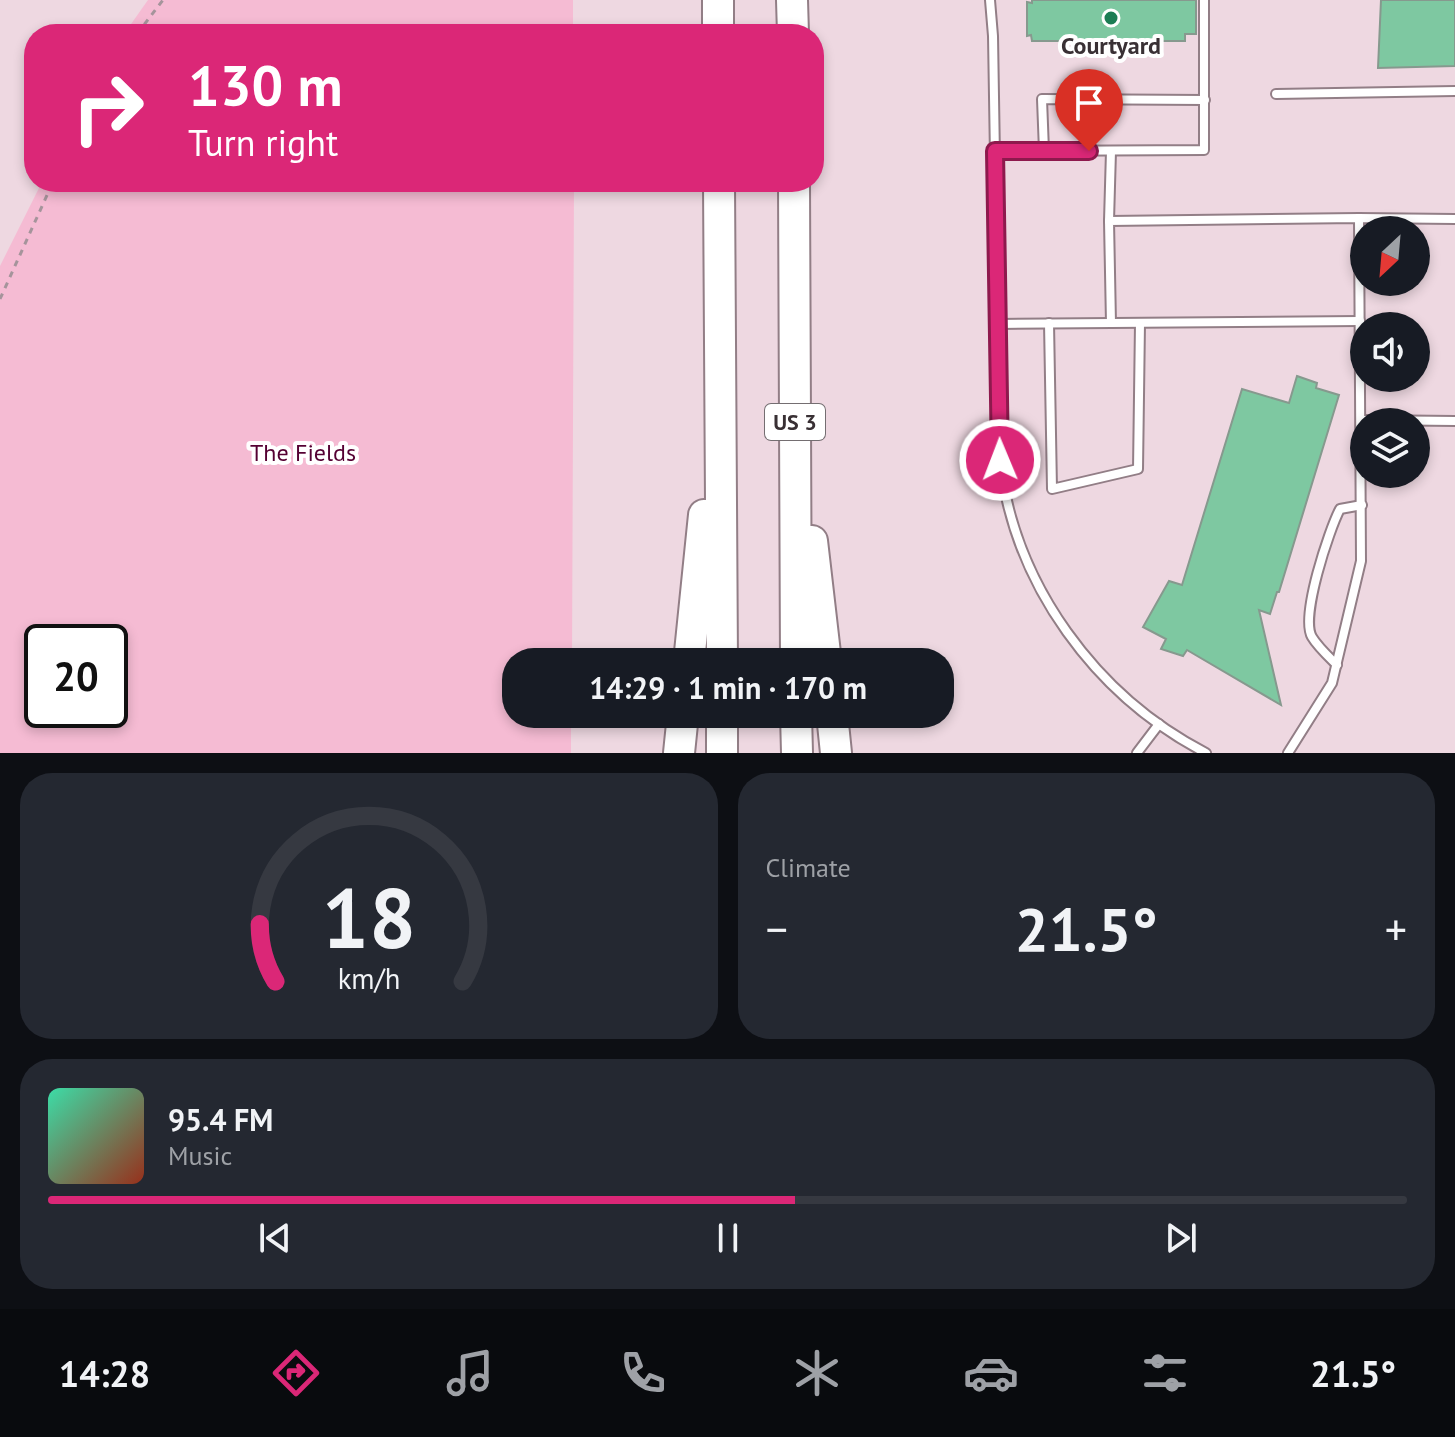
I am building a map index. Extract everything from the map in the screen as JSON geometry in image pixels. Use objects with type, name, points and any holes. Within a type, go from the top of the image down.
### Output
[{"type":"highway","points":[[718,0],[718,24]]},
{"type":"highway","points":[[792,0],[793,24]]},
{"type":"highway","points":[[719,192],[722,648]]},
{"type":"highway","name":"US 3","points":[[794,192],[796,648]]},
{"type":"highway","points":[[690,648],[719,370]]},
{"type":"highway","points":[[795,393],[824,648]]},
{"type":"highway","points":[[679,753],[682,728]]},
{"type":"highway","points":[[722,728],[722,753]]},
{"type":"highway","points":[[796,728],[797,753]]},
{"type":"highway","points":[[833,728],[836,753]]},
{"type":"lane","points":[[990,0],[1002,472],[1011,517],[1024,554],[1049,604],[1081,651],[1114,689],[1159,724],[1206,753]]},
{"type":"lane","points":[[995,151],[1204,150],[1204,0]]},
{"type":"lane","points":[[1276,94],[1455,91]]},
{"type":"lane","points":[[1044,151],[1042,99],[1205,100]]},
{"type":"lane","points":[[1111,151],[1111,323]]},
{"type":"lane","points":[[1109,221],[1350,218]]},
{"type":"lane","points":[[1430,219],[1455,219]]},
{"type":"lane","points":[[998,324],[1350,321]]},
{"type":"lane","points":[[1049,323],[1052,489],[1138,469],[1140,323]]},
{"type":"lane","points":[[1430,421],[1455,421]]},
{"type":"lane","points":[[1288,753],[1325,695],[1337,665],[1361,561],[1362,488]]},
{"type":"lane","points":[[1337,665],[1310,635],[1308,616],[1332,523],[1340,509],[1362,505]]},
{"type":"lane","points":[[1137,753],[1159,724]]},
{"type":"path","points":[[145,24],[163,0]]},
{"type":"path","points":[[0,299],[48,192]]},
{"type":"green space","points":[[148,0],[573,0],[573,24],[131,24]]},
{"type":"green space","name":"The Fields","points":[[37,192],[574,192],[572,648],[502,648],[502,728],[571,728],[571,753],[0,753],[0,266]]},
{"type":"building","name":"Courtyard","points":[[1032,0],[1196,0],[1196,34],[1185,34],[1185,41],[1032,41],[1031,35],[1027,36],[1027,2],[1032,3]]},
{"type":"building","points":[[1381,0],[1455,0],[1455,66],[1378,68]]},
{"type":"building","points":[[1297,376],[1317,383],[1316,388],[1339,395],[1279,592],[1270,614],[1259,610],[1281,705],[1187,650],[1183,656],[1161,649],[1166,639],[1143,627],[1169,581],[1182,585],[1242,389],[1289,403]]},
{"type":"place","name":"Courtyard","points":[[1111,18]]},
{"type":"route","points":[[1000,460],[995,151],[1089,151]]}]
